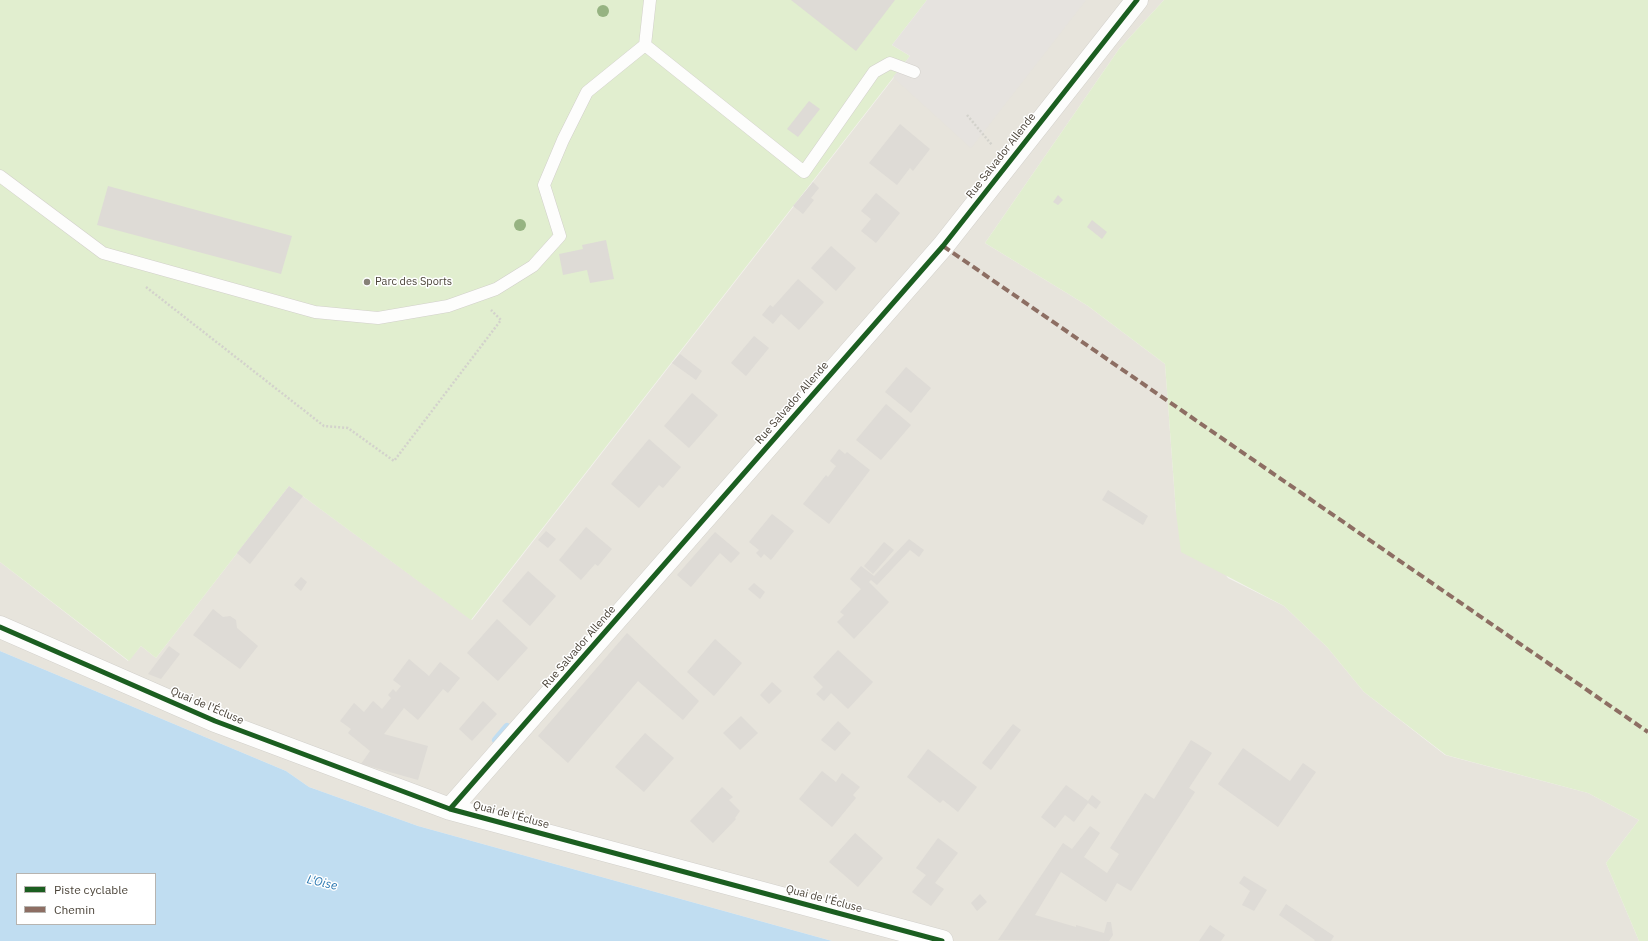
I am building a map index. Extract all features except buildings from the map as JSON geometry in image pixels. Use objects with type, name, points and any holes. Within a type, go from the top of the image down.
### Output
[{"type":"street","name":"Rue Salvador Allende","points":[[450,809],[943,246],[1137,0]]},
{"type":"street","name":"Quai de l'Écluse","points":[[0,627],[216,721],[450,809],[942,941]]},
{"type":"lane","points":[[0,176],[103,253],[315,312],[378,318],[448,306],[496,289],[533,266],[560,236],[544,186],[563,140],[587,92],[645,45],[650,0]]},
{"type":"lane","points":[[645,45],[804,172],[874,72],[890,63],[914,72]]},
{"type":"path","points":[[967,115],[1008,164]]},
{"type":"path","points":[[146,286],[324,426],[348,428],[394,461],[501,320],[477,296]]},
{"type":"shaded area","points":[[927,0],[1164,0],[1119,49],[985,243],[1088,306],[1165,364],[1176,512],[1228,578],[1284,606],[1327,647],[1364,692],[1445,755],[1588,793],[1639,820],[1606,863],[1639,941],[832,941],[418,826],[309,787],[286,771],[0,651],[0,562],[128,661],[141,646],[156,658],[289,486],[472,620],[910,57]]},
{"type":"shaded area","points":[[927,0],[1086,0],[971,148],[893,77],[910,56],[892,45]]},
{"type":"green space","name":"Parc des Sports","points":[[0,0],[927,0],[892,45],[910,56],[471,620],[289,486],[156,658],[141,646],[129,661],[0,562]]},
{"type":"green space","points":[[1164,0],[1648,0],[1648,941],[1639,941],[1606,863],[1639,820],[1588,793],[1446,755],[1364,692],[1327,647],[1284,606],[1181,552],[1176,512],[1165,364],[1088,306],[985,243],[1119,49]]},
{"type":"water","name":"L'Oise","points":[[0,651],[286,771],[309,787],[418,826],[832,941],[0,941]]},
{"type":"waterway","points":[[496,740],[507,727]]},
{"type":"marked path","points":[[943,246],[1648,732]]},
{"type":"cycle path","points":[[450,809],[943,246],[1137,0]]},
{"type":"cycle path","points":[[0,627],[215,721],[450,809],[942,941]]},
{"type":"place","name":"Parc des Sports","points":[[367,282]]}]
